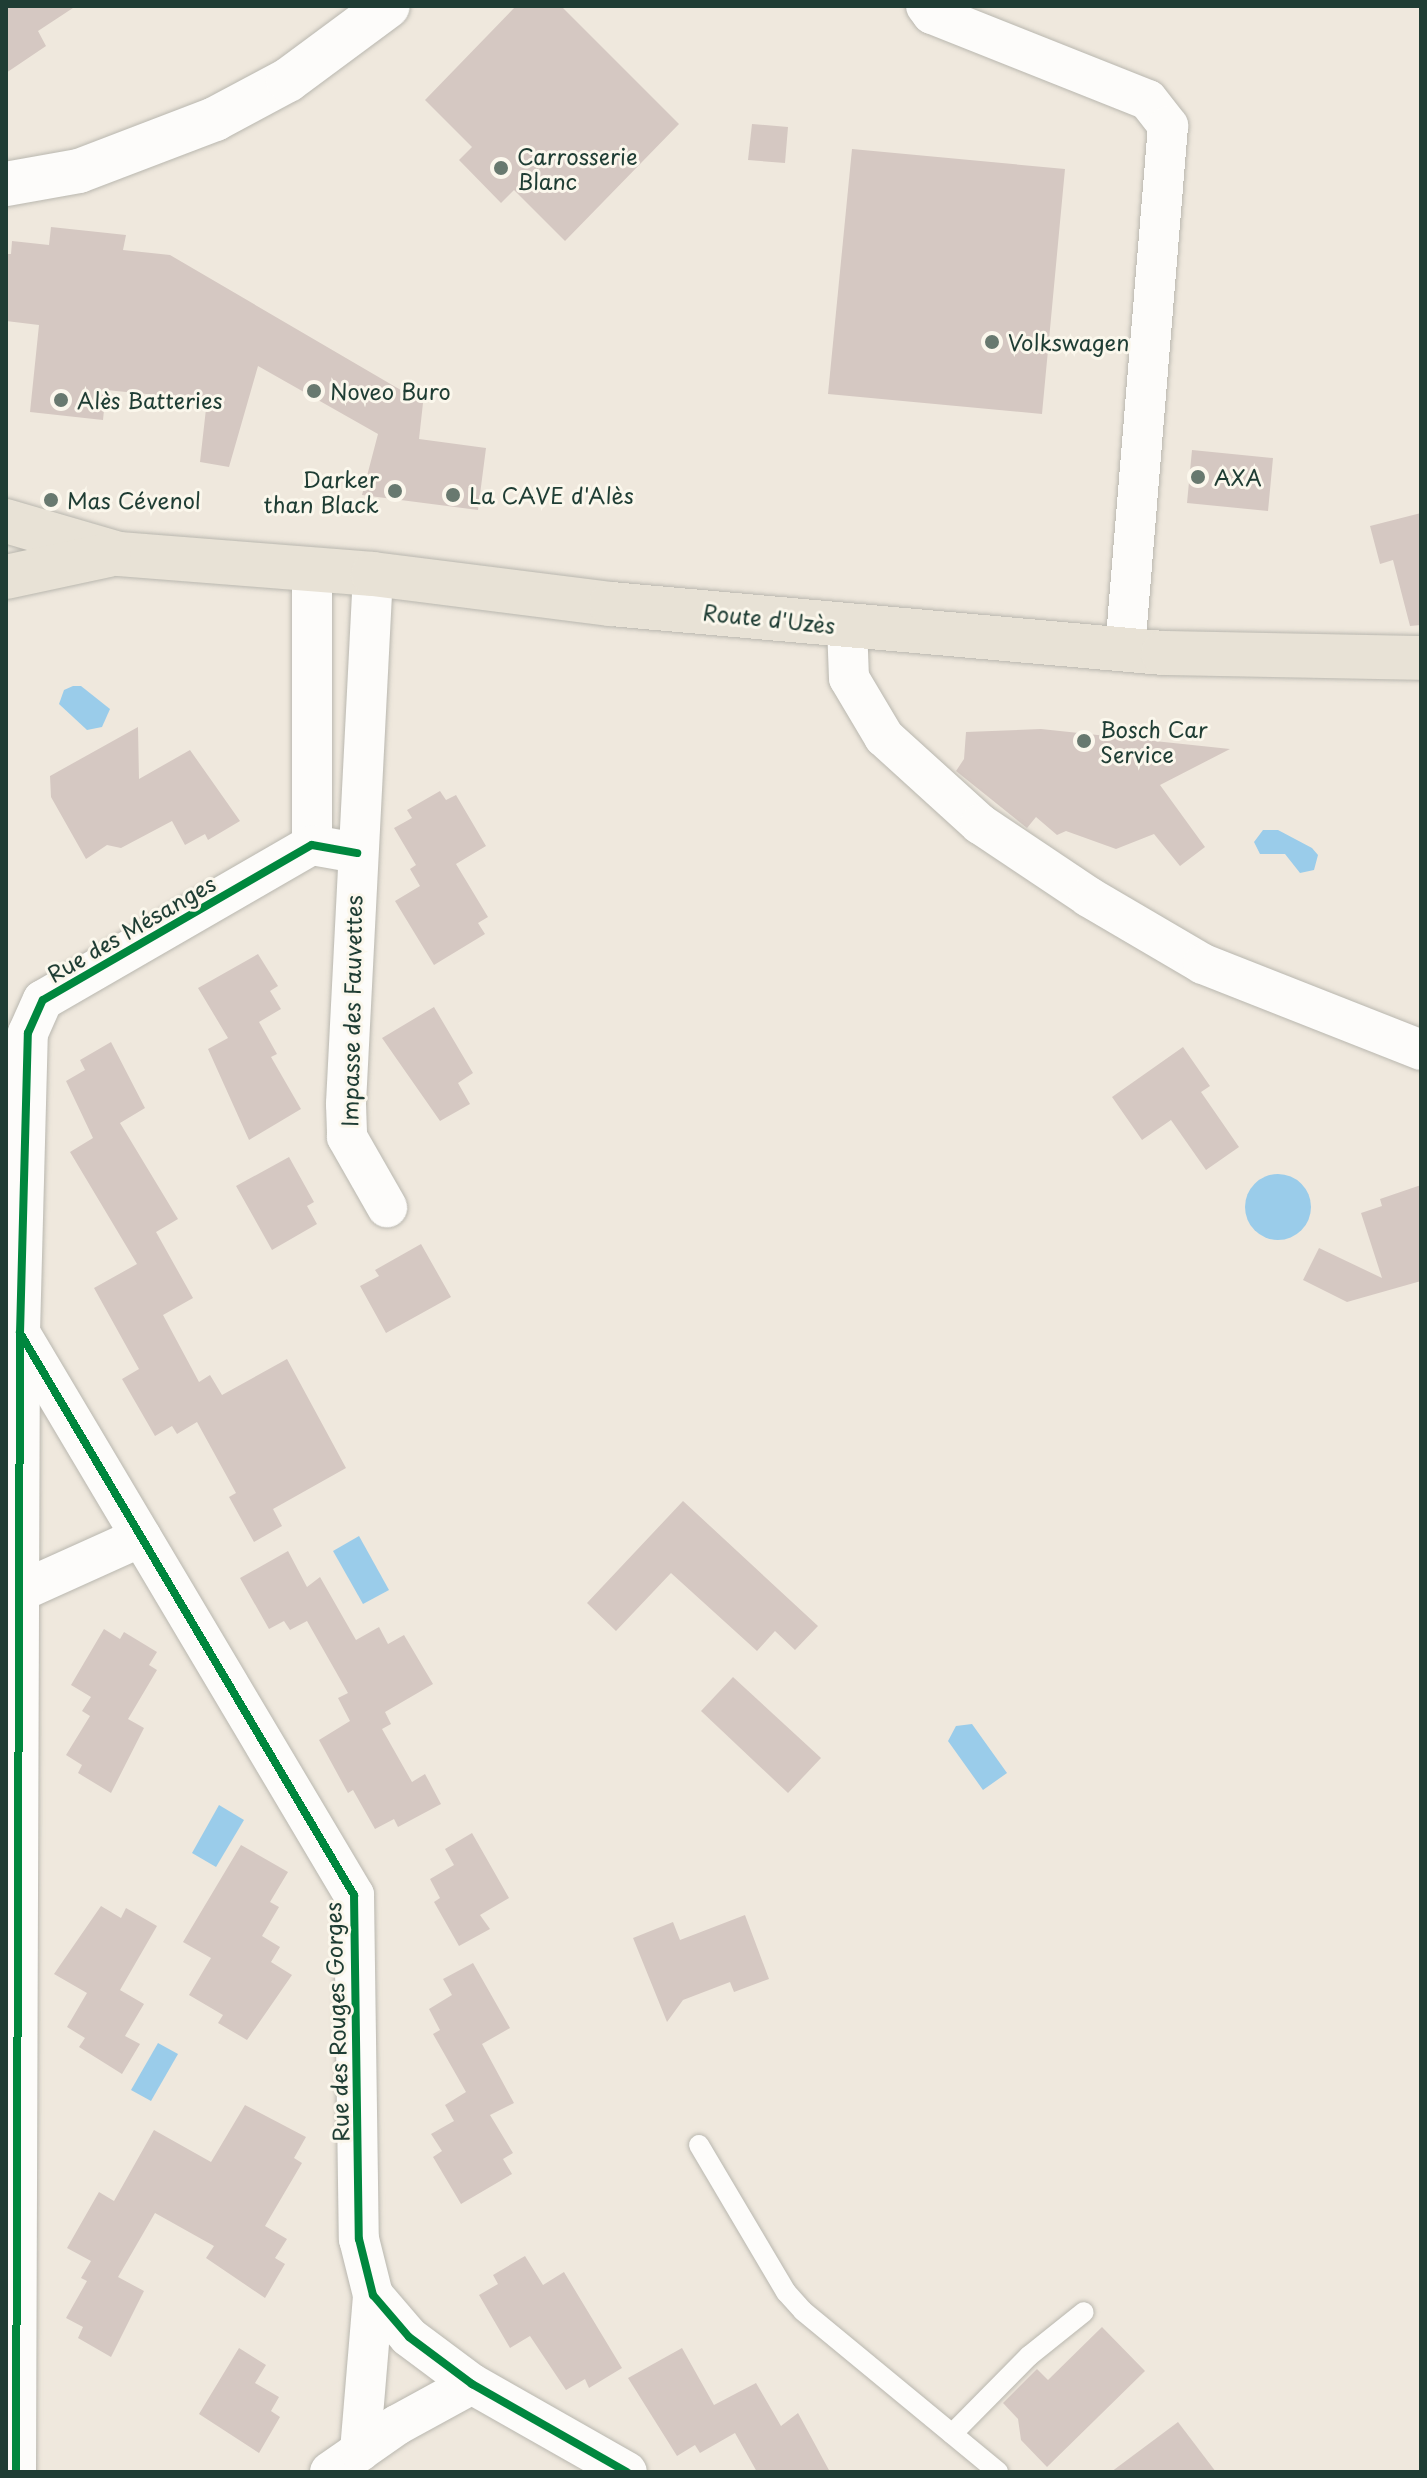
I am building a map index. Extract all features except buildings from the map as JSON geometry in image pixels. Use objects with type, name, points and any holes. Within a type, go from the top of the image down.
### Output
[{"type":"main road","name":"Route d'Uzès","points":[[6,521],[119,554],[373,574],[847,626],[1125,650],[1421,658]]},
{"type":"main road","name":"Route d'Uzès","points":[[6,577],[119,554]]},
{"type":"street","points":[[6,184],[79,171],[215,119],[288,80],[388,6]]},
{"type":"street","points":[[926,6],[932,14],[1148,100],[1168,126],[1125,650]]},
{"type":"street","points":[[312,571],[312,845],[357,853],[373,574]]},
{"type":"street","points":[[847,626],[849,678],[884,737],[980,824],[1089,897],[1203,964],[1421,1050]]},
{"type":"street","name":"Rue des Mésanges","points":[[16,2472],[20,1333],[28,1033],[43,1000],[312,845]]},
{"type":"street","name":"Impasse des Fauvettes","points":[[357,853],[347,1137],[387,1207]]},
{"type":"street","name":"Rue des Rouges Gorges","points":[[20,1333],[354,1895],[359,2239],[373,2295],[345,2462]]},
{"type":"street","points":[[19,1592],[141,1537]]},
{"type":"street","name":"Rue des Rouges Gorges","points":[[373,2295],[409,2337],[472,2384],[627,2472]]},
{"type":"street","name":"Rue des Rouges Gorges","points":[[345,2462],[397,2425],[472,2384]]},
{"type":"lane","points":[[699,2145],[786,2292],[998,2472]]},
{"type":"lane","points":[[952,2434],[1029,2356],[1084,2312]]},
{"type":"water","points":[[81,686],[110,709],[102,727],[87,730],[59,704],[64,690]]},
{"type":"water","points":[[1263,830],[1278,830],[1312,848],[1318,855],[1314,870],[1300,873],[1285,854],[1260,854],[1254,842]]},
{"type":"water","points":[[1272,1174],[1284,1174],[1296,1179],[1306,1189],[1311,1207],[1309,1220],[1296,1235],[1284,1240],[1272,1240],[1260,1235],[1250,1225],[1245,1213],[1245,1201],[1250,1189],[1260,1179]]},
{"type":"water","points":[[359,1536],[389,1590],[363,1604],[333,1551]]},
{"type":"water","points":[[972,1724],[1007,1773],[983,1790],[948,1741],[956,1726]]},
{"type":"water","points":[[219,1805],[244,1820],[216,1867],[192,1853]]},
{"type":"water","points":[[158,2043],[178,2054],[151,2101],[131,2090]]},
{"type":"cycle path","points":[[16,2472],[20,1333],[28,1033],[43,1000],[312,845],[357,853]]},
{"type":"cycle path","points":[[20,1333],[354,1895],[359,2239],[373,2295],[409,2337],[472,2384],[627,2472]]},
{"type":"place","name":"Carrosserie Blanc","points":[[501,168]]},
{"type":"place","name":"Volkswagen","points":[[992,342]]},
{"type":"place","name":"Noveo Buro","points":[[314,391]]},
{"type":"place","name":"Alès Batteries","points":[[61,400]]},
{"type":"place","name":"AXA","points":[[1198,477]]},
{"type":"place","name":"Darker than Black","points":[[395,491]]},
{"type":"place","name":"La CAVE d'Alès","points":[[453,495]]},
{"type":"place","name":"Mas Cévenol","points":[[51,500]]},
{"type":"place","name":"Bosch Car Service","points":[[1084,741]]}]
